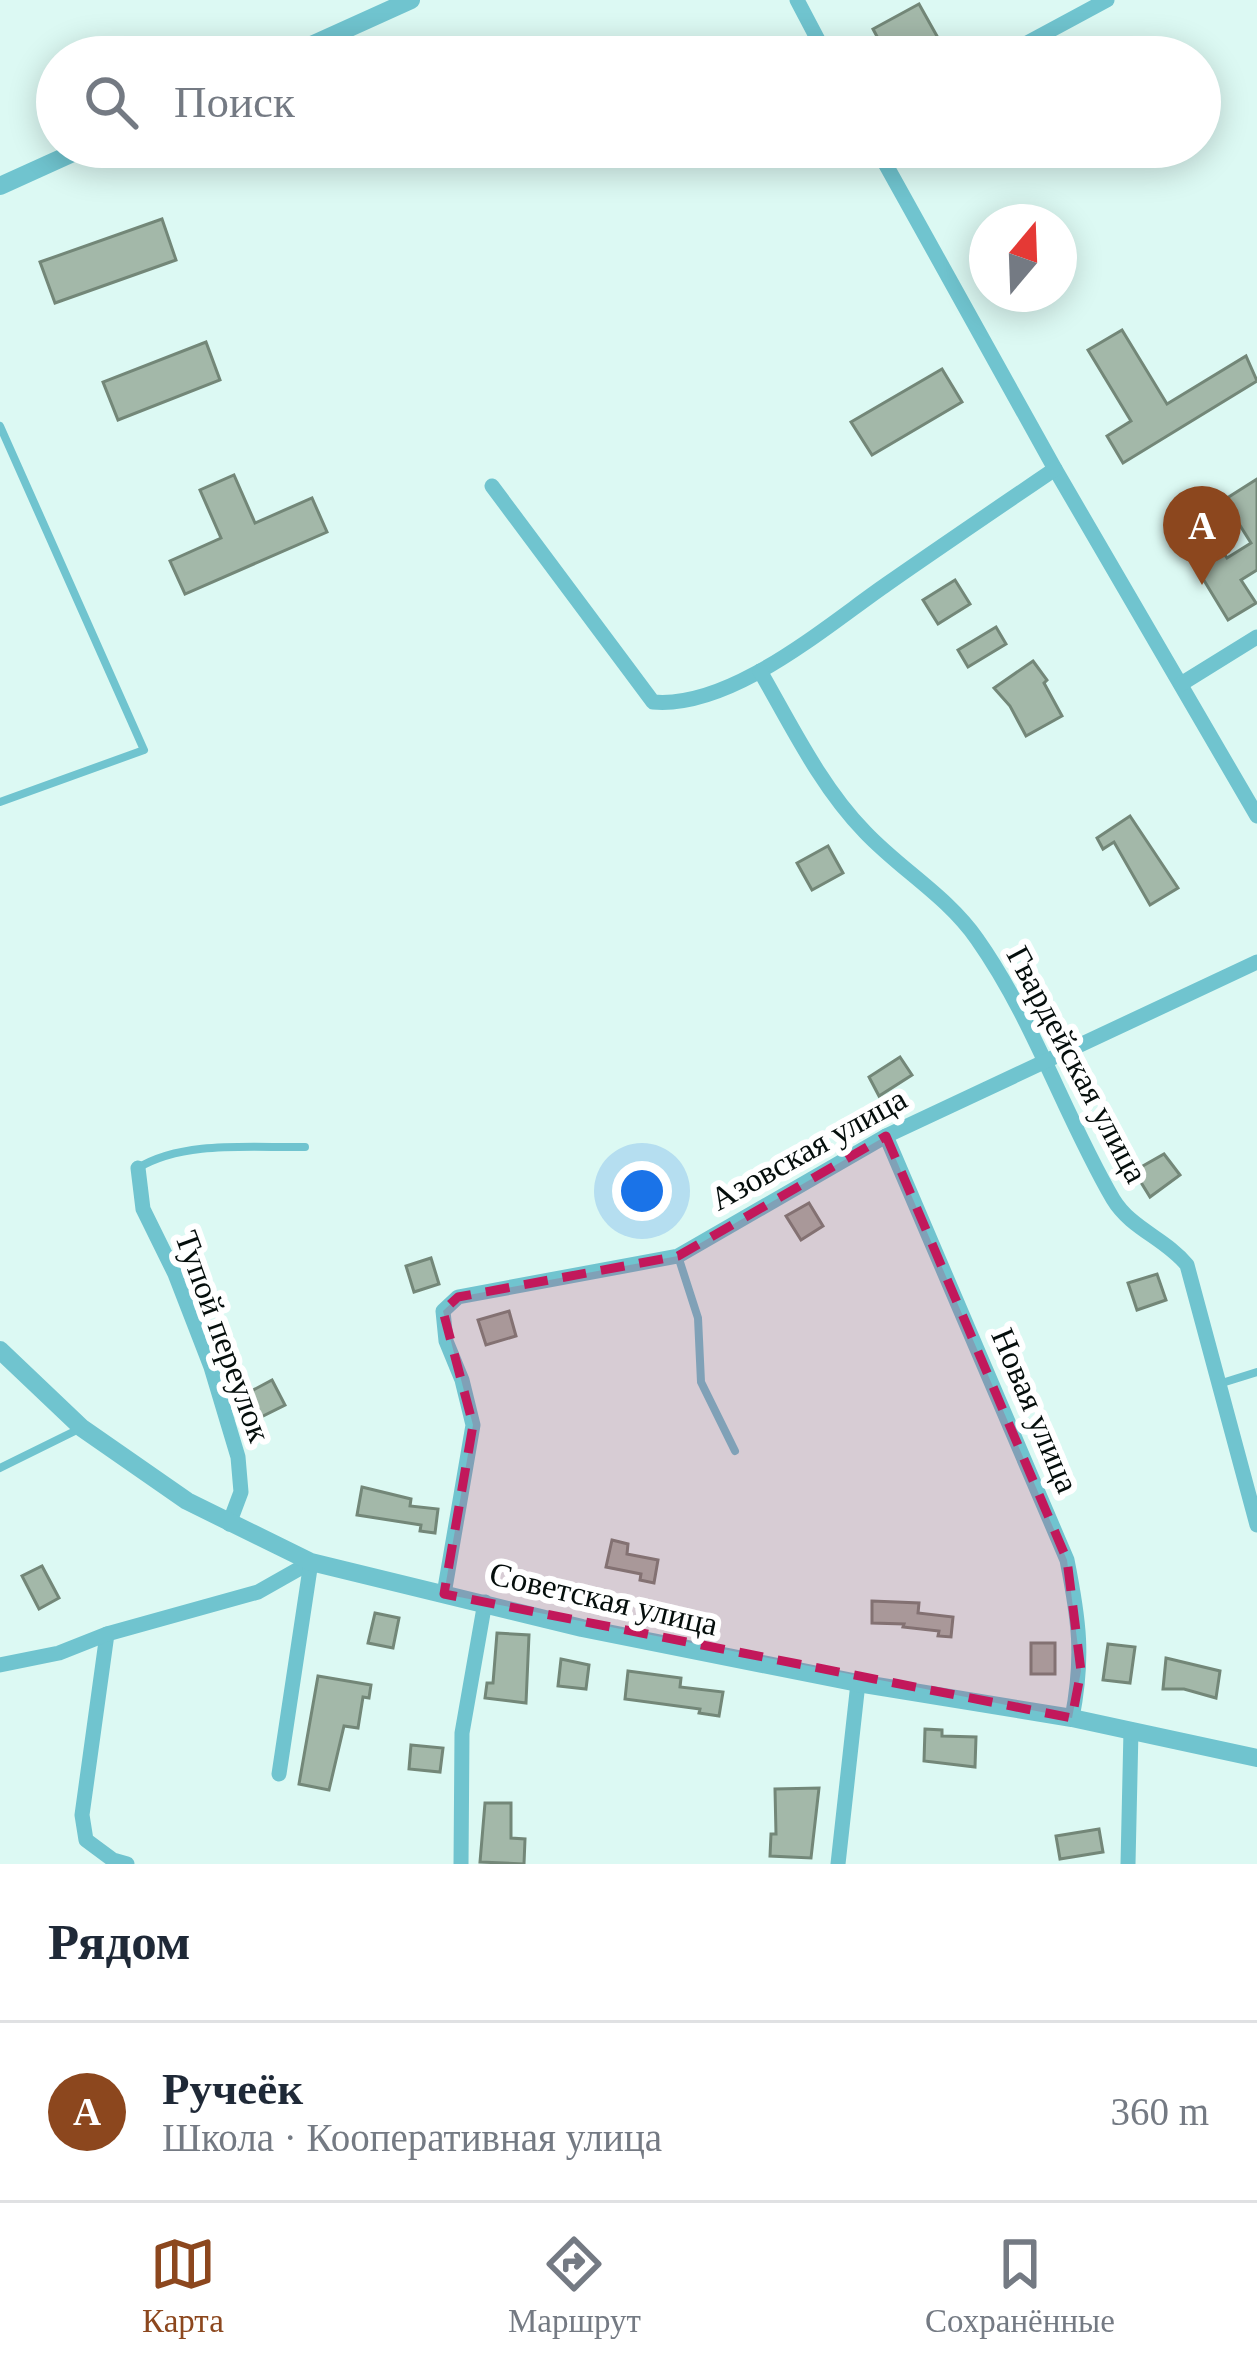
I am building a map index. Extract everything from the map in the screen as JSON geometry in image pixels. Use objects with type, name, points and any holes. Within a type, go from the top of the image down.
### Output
[{"type":"street","points":[[331,36],[411,0]]},
{"type":"street","points":[[797,0],[816,36]]},
{"type":"street","points":[[1040,36],[1107,0]]},
{"type":"street","points":[[0,186],[40,168]]},
{"type":"street","points":[[888,168],[1055,469],[1257,816]]},
{"type":"street","points":[[492,486],[652,703],[669,704],[760,671],[1055,469]]},
{"type":"street","points":[[1181,683],[1257,638]]},
{"type":"street","name":"Гвардейская улица","points":[[760,671],[806,751],[863,831],[952,908],[978,940],[1048,1063],[1114,1202],[1152,1237],[1171,1245],[1187,1265],[1257,1525]]},
{"type":"street","name":"Азовская улица","points":[[444,1594],[473,1425],[446,1341],[443,1311],[458,1297],[678,1256],[886,1136],[1257,962]]},
{"type":"street","name":"Новая улица","points":[[886,1136],[1067,1560],[1078,1616],[1081,1671],[1072,1718]]},
{"type":"street","name":"Тупой переулок","points":[[138,1168],[143,1209],[190,1311],[238,1457],[242,1492],[229,1524]]},
{"type":"street","name":"Советская улица","points":[[0,1350],[82,1427],[188,1501],[311,1562],[582,1628],[858,1683],[1072,1718],[1257,1758]]},
{"type":"street","points":[[0,1665],[59,1653],[107,1634],[258,1592],[311,1562]]},
{"type":"street","points":[[279,1774],[311,1562]]},
{"type":"street","points":[[461,1864],[462,1733],[485,1602]]},
{"type":"street","points":[[107,1634],[82,1815],[86,1840],[113,1860],[127,1864]]},
{"type":"street","points":[[838,1864],[858,1683]]},
{"type":"street","points":[[1128,1864],[1131,1730]]},
{"type":"lane","points":[[0,426],[144,750],[0,802]]},
{"type":"lane","points":[[138,1168],[155,1158],[221,1149],[305,1148]]},
{"type":"lane","points":[[678,1256],[698,1318],[701,1382],[735,1451]]},
{"type":"lane","points":[[1220,1384],[1257,1372]]},
{"type":"lane","points":[[0,1468],[82,1427]]},
{"type":"highlighted area","points":[[886,1136],[1067,1560],[1081,1671],[1072,1718],[444,1594],[473,1425],[443,1311],[458,1297],[678,1256]]},
{"type":"building","points":[[919,4],[937,36],[877,36],[873,29]]},
{"type":"building","points":[[162,219],[176,260],[55,303],[40,262]]},
{"type":"building","points":[[1122,330],[1167,404],[1246,356],[1257,381],[1123,463],[1107,436],[1131,421],[1088,350]]},
{"type":"building","points":[[206,342],[220,380],[118,420],[103,382]]},
{"type":"building","points":[[942,369],[962,402],[872,455],[851,422]]},
{"type":"building","points":[[234,475],[255,523],[312,498],[327,532],[185,594],[170,561],[221,538],[200,490]]},
{"type":"building","points":[[1257,479],[1257,570],[1241,580],[1256,603],[1228,620],[1191,559],[1217,543],[1227,558],[1251,543],[1224,500]]},
{"type":"building","points":[[955,580],[970,604],[938,624],[923,600]]},
{"type":"building","points":[[996,627],[1006,644],[968,667],[958,650]]},
{"type":"building","points":[[1033,661],[1062,716],[1026,736],[994,688]]},
{"type":"building","points":[[1130,816],[1178,888],[1150,905],[1114,842],[1103,849],[1097,838]]},
{"type":"building","points":[[828,846],[843,873],[812,890],[797,863]]},
{"type":"building","points":[[900,1057],[912,1075],[879,1096],[869,1077]]},
{"type":"building","points":[[1164,1154],[1180,1175],[1150,1197],[1134,1171]]},
{"type":"building","points":[[809,1203],[823,1226],[801,1240],[786,1216]]},
{"type":"building","points":[[431,1258],[439,1284],[414,1292],[406,1266]]},
{"type":"building","points":[[1157,1274],[1166,1300],[1137,1310],[1128,1283]]},
{"type":"building","points":[[509,1311],[516,1336],[486,1345],[478,1320]]},
{"type":"building","points":[[272,1380],[285,1405],[257,1419],[244,1395]]},
{"type":"building","points":[[362,1487],[411,1499],[410,1506],[438,1509],[435,1533],[420,1531],[421,1525],[357,1515]]},
{"type":"building","points":[[612,1540],[628,1544],[627,1554],[658,1560],[654,1583],[640,1580],[641,1574],[606,1567]]},
{"type":"building","points":[[42,1566],[59,1598],[39,1609],[22,1576]]},
{"type":"building","points":[[872,1601],[919,1603],[918,1613],[953,1617],[951,1637],[904,1624],[872,1623]]},
{"type":"building","points":[[375,1613],[399,1618],[393,1648],[368,1643]]},
{"type":"building","points":[[497,1633],[529,1635],[526,1703],[485,1698],[487,1683],[493,1683]]},
{"type":"building","points":[[1031,1643],[1055,1643],[1055,1674],[1031,1674]]},
{"type":"building","points":[[1108,1644],[1135,1647],[1130,1683],[1103,1680]]},
{"type":"building","points":[[1166,1658],[1220,1671],[1216,1698],[1163,1689]]},
{"type":"building","points":[[561,1659],[589,1665],[586,1689],[558,1686]]},
{"type":"building","points":[[628,1671],[681,1678],[680,1687],[723,1692],[719,1716],[625,1699]]},
{"type":"building","points":[[318,1676],[371,1685],[369,1698],[363,1697],[358,1728],[344,1726],[329,1790],[299,1784]]},
{"type":"building","points":[[925,1729],[942,1730],[942,1736],[976,1737],[975,1767],[924,1761]]},
{"type":"building","points":[[411,1745],[443,1748],[440,1772],[409,1769]]},
{"type":"building","points":[[819,1788],[811,1858],[770,1856],[771,1834],[776,1834],[775,1789]]},
{"type":"building","points":[[485,1803],[511,1803],[511,1838],[525,1839],[524,1864],[480,1862]]},
{"type":"building","points":[[1099,1829],[1103,1852],[1060,1859],[1056,1836]]},
{"type":"place","name":"Ручеёк","points":[[1202,585]]}]
